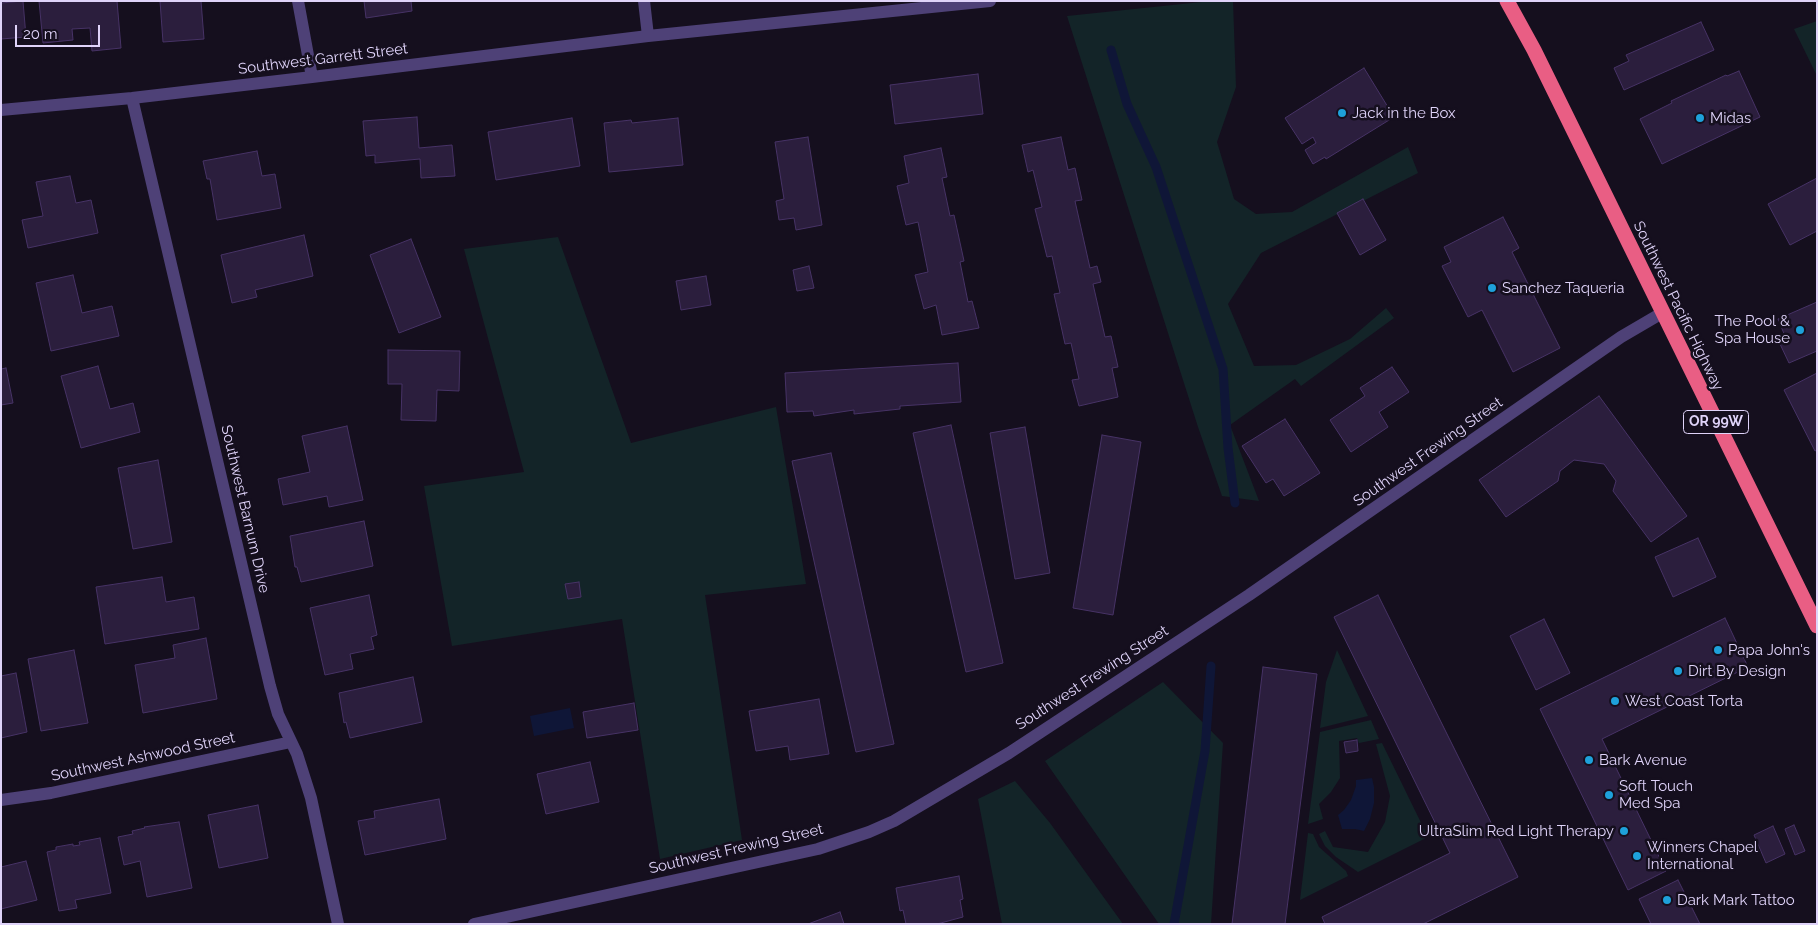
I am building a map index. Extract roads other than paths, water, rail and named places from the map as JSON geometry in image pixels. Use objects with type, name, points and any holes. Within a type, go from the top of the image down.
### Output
[{"type":"highway","name":"Southwest Pacific Highway","points":[[1507,1],[1534,50],[1817,626]]},
{"type":"street","points":[[298,1],[312,77]]},
{"type":"street","points":[[644,1],[648,36]]},
{"type":"street","name":"Southwest Garrett Street","points":[[1,110],[132,98],[648,36],[990,1]]},
{"type":"street","name":"Southwest Barnum Drive","points":[[132,98],[270,686],[278,714],[297,754],[310,798],[338,924]]},
{"type":"street","name":"Southwest Frewing Street","points":[[474,924],[818,849],[869,832],[894,821],[1009,752],[1249,596],[1621,337],[1662,312]]},
{"type":"street","name":"Southwest Ashwood Street","points":[[1,800],[51,793],[291,742]]},
{"type":"water","points":[[570,708],[574,728],[534,736],[530,716]]},
{"type":"water","points":[[1372,778],[1374,803],[1370,819],[1364,831],[1342,829],[1338,815],[1351,800],[1356,780]]},
{"type":"waterway","points":[[1111,50],[1127,104],[1156,167],[1223,369],[1228,448],[1235,503]]},
{"type":"waterway","points":[[1174,924],[1205,751],[1211,666]]},
{"type":"place","name":"Jack in the Box","points":[[1342,113]]},
{"type":"place","name":"Midas","points":[[1700,118]]},
{"type":"place","name":"Sanchez Taqueria","points":[[1492,288]]},
{"type":"place","name":"The Pool & Spa House","points":[[1800,330]]},
{"type":"place","name":"Papa John's","points":[[1718,650]]},
{"type":"place","name":"Dirt By Design","points":[[1678,671]]},
{"type":"place","name":"West Coast Torta","points":[[1615,701]]},
{"type":"place","name":"Bark Avenue","points":[[1589,760]]},
{"type":"place","name":"Soft Touch Med Spa","points":[[1609,795]]},
{"type":"place","name":"UltraSlim Red Light Therapy","points":[[1624,831]]},
{"type":"place","name":"Winners Chapel International","points":[[1637,856]]},
{"type":"place","name":"Dark Mark Tattoo","points":[[1667,900]]}]
